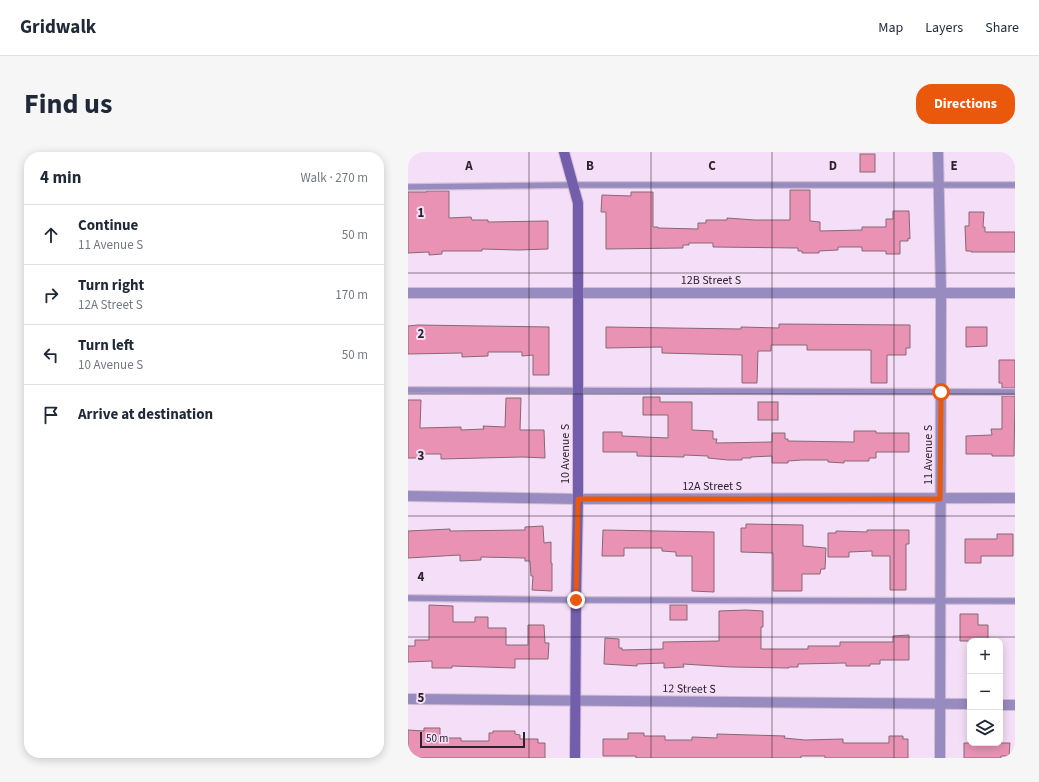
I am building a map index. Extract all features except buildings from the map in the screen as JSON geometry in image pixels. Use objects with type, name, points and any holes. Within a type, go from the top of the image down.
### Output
[{"type":"street","name":"10 Avenue S","points":[[564,152],[578,203],[578,499],[575,758]]},
{"type":"street","name":"11 Avenue S","points":[[938,152],[941,293],[940,758]]},
{"type":"street","name":"12B Street S","points":[[408,293],[1015,293]]},
{"type":"street","name":"12A Street S","points":[[408,496],[578,499],[1015,498]]},
{"type":"street","name":"12 Street S","points":[[408,699],[967,704]]},
{"type":"street","points":[[1003,705],[1015,705]]},
{"type":"lane","points":[[408,187],[574,185],[1015,185]]},
{"type":"lane","points":[[408,390],[1015,392]]},
{"type":"lane","points":[[408,598],[576,600],[1015,600]]},
{"type":"route","points":[[576,600],[578,499],[940,499],[941,392]]}]
